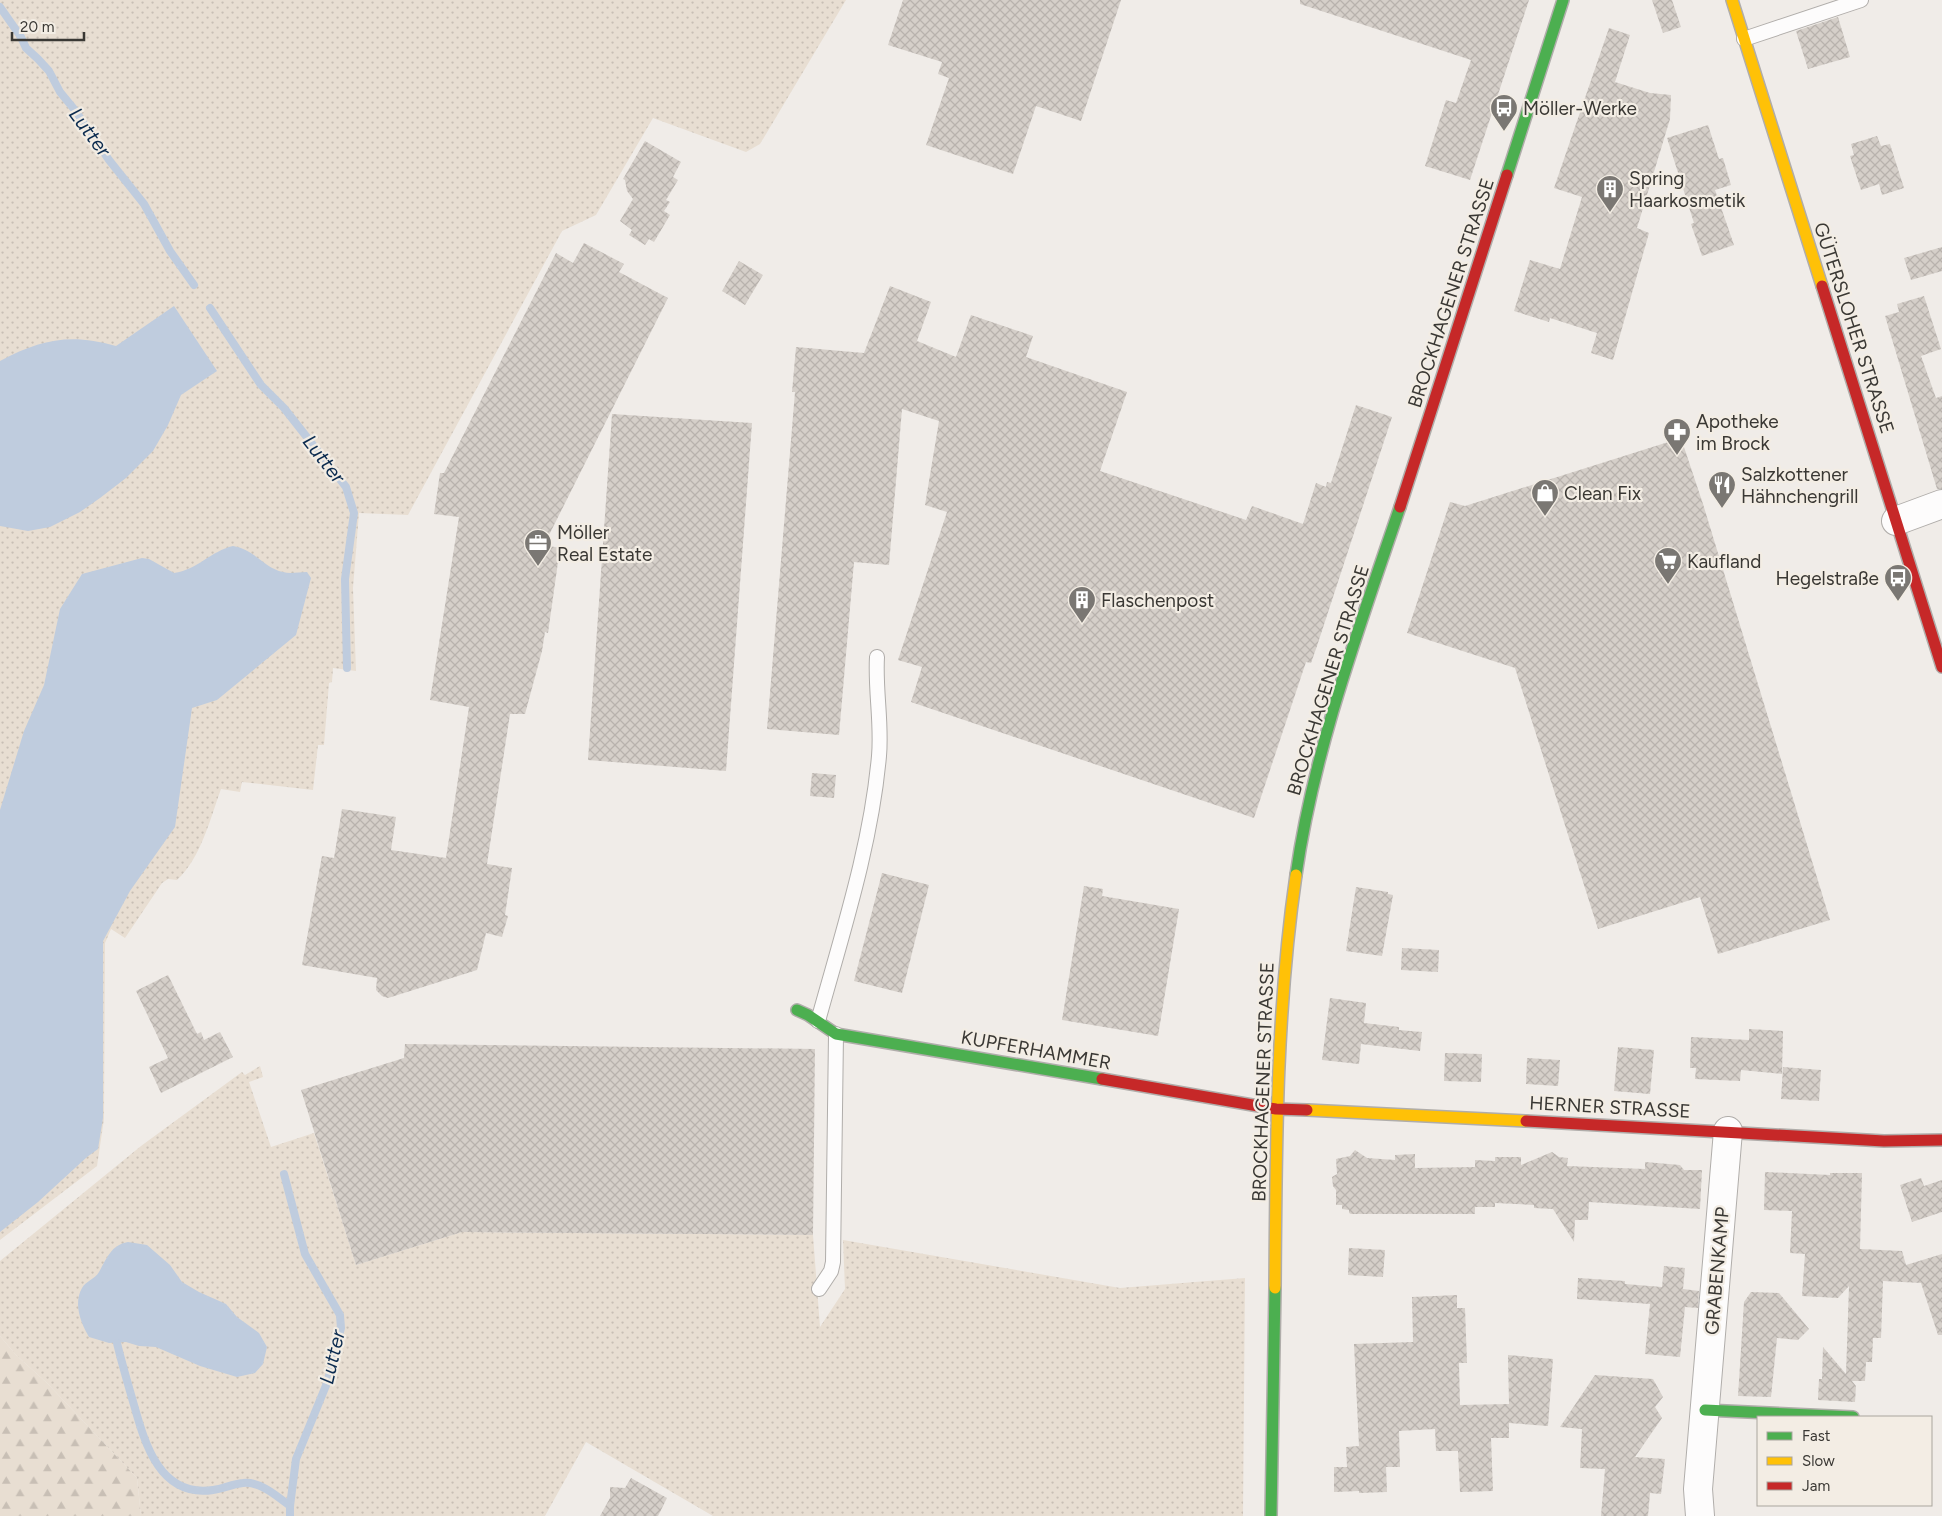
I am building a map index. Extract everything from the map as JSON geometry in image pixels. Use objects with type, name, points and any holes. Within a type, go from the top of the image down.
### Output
[{"type":"street","name":"BROCKHAGENER STRASSE","points":[[1271,1516],[1275,1332],[1276,1108],[1284,973],[1296,872],[1312,790],[1330,723],[1563,0]]},
{"type":"street","name":"GÜTERSLOHER STRASSE","points":[[1732,0],[1942,667]]},
{"type":"street","points":[[1896,521],[1942,504]]},
{"type":"street","name":"KUPFERHAMMER","points":[[797,1010],[807,1014],[836,1034],[1276,1108]]},
{"type":"street","name":"HERNER STRASSE","points":[[1276,1108],[1884,1140],[1942,1140]]},
{"type":"street","name":"GRABENKAMP","points":[[1700,1516],[1698,1489],[1728,1131]]},
{"type":"street","points":[[1705,1410],[1832,1416]]},
{"type":"lane","points":[[1744,39],[1861,0]]},
{"type":"lane","points":[[818,1021],[871,816],[881,730],[876,680],[877,657]]},
{"type":"lane","points":[[819,1289],[831,1270],[833,1255],[836,1034]]},
{"type":"green space","points":[[0,0],[846,0],[760,144],[746,152],[653,118],[596,215],[562,231],[408,515],[359,513],[353,588],[356,671],[333,668],[332,682],[329,683],[324,745],[318,745],[313,790],[242,782],[240,792],[221,789],[204,838],[185,871],[177,880],[168,879],[162,883],[125,938],[111,929],[105,943],[104,1119],[97,1166],[0,1240]]},
{"type":"green space","points":[[260,1066],[263,1077],[249,1082],[271,1147],[314,1133],[356,1265],[462,1232],[813,1235],[820,1327],[845,1289],[843,1240],[1120,1288],[1245,1278],[1243,1516],[713,1516],[586,1442],[545,1516],[141,1516],[137,1478],[47,1383],[16,1355],[0,1336],[0,1261],[141,1146],[242,1072],[245,1075]]},
{"type":"green space","points":[[0,1336],[16,1355],[47,1383],[137,1478],[141,1516],[0,1516]]},
{"type":"water","points":[[174,306],[217,371],[181,395],[168,425],[153,451],[126,478],[100,498],[80,512],[50,527],[28,531],[0,526],[0,361],[29,348],[56,340],[85,340],[116,346]]},
{"type":"water","points":[[233,546],[247,551],[276,570],[289,573],[307,572],[311,578],[296,635],[217,700],[192,708],[175,827],[130,891],[103,941],[103,1118],[98,1149],[38,1202],[0,1232],[0,810],[24,731],[44,685],[60,609],[82,574],[142,558],[149,559],[174,573],[190,568],[225,548]]},
{"type":"water","points":[[128,1242],[147,1245],[170,1265],[182,1282],[226,1304],[237,1317],[259,1333],[267,1347],[263,1364],[255,1373],[237,1377],[200,1366],[156,1347],[139,1346],[126,1342],[109,1343],[89,1337],[79,1313],[79,1294],[82,1288],[97,1274],[113,1249]]},
{"type":"building","points":[[903,0],[1121,0],[1081,121],[1036,106],[1013,174],[926,145],[949,78],[938,74],[942,62],[888,45]]},
{"type":"building","points":[[1300,0],[1529,0],[1470,180],[1425,166],[1446,100],[1456,103],[1471,60],[1300,4]]},
{"type":"building","points":[[1652,0],[1672,0],[1681,27],[1663,33]]},
{"type":"building","points":[[1838,17],[1850,57],[1808,69],[1796,31]]},
{"type":"building","name":"Spring Haarkosmetik","points":[[1609,28],[1630,35],[1615,82],[1650,93],[1671,95],[1670,119],[1637,228],[1649,233],[1613,360],[1591,353],[1597,333],[1550,318],[1549,322],[1514,311],[1530,260],[1560,269],[1582,197],[1554,188]]},
{"type":"building","points":[[1708,125],[1719,159],[1723,158],[1731,185],[1715,190],[1734,245],[1702,256],[1691,224],[1694,223],[1667,138]]},
{"type":"building","points":[[1877,136],[1881,146],[1890,144],[1904,188],[1882,195],[1879,184],[1861,190],[1850,156],[1854,155],[1851,144]]},
{"type":"building","points":[[645,141],[681,162],[673,177],[678,180],[666,200],[670,202],[664,211],[670,215],[654,242],[649,239],[645,245],[629,235],[632,230],[620,221],[633,199],[627,191],[625,180],[623,179]]},
{"type":"building","points":[[584,243],[624,264],[619,272],[668,298],[544,545],[560,548],[548,633],[545,632],[542,651],[525,714],[510,714],[487,864],[512,868],[505,915],[508,916],[502,937],[486,933],[477,970],[388,998],[382,996],[376,990],[377,978],[302,965],[322,856],[334,858],[342,809],[396,817],[391,850],[446,858],[469,707],[430,700],[459,517],[434,514],[440,473],[444,473],[556,253],[573,263]]},
{"type":"building","points":[[1942,247],[1942,271],[1911,280],[1904,258]]},
{"type":"building","points":[[739,261],[763,275],[745,305],[722,291]]},
{"type":"building","name":"Flaschenpost","points":[[890,286],[931,302],[917,341],[956,357],[971,315],[1033,336],[1026,357],[1127,392],[1100,471],[1246,520],[1252,506],[1303,524],[1316,483],[1326,487],[1327,482],[1331,483],[1356,405],[1392,417],[1317,646],[1311,663],[1306,662],[1254,818],[911,702],[922,667],[898,660],[947,512],[925,505],[939,421],[902,409],[889,565],[854,562],[839,735],[767,729],[795,392],[792,392],[796,347],[864,353]]},
{"type":"building","points":[[1924,296],[1941,349],[1921,356],[1936,398],[1942,396],[1942,489],[1937,489],[1885,316],[1899,312],[1897,304]]},
{"type":"building","points":[[612,414],[752,423],[726,771],[588,760]]},
{"type":"building","points":[[1681,438],[1703,504],[1830,920],[1718,954],[1700,897],[1598,929],[1515,668],[1407,633],[1450,502],[1465,506]]},
{"type":"building","points":[[812,773],[836,775],[834,798],[810,796]]},
{"type":"building","points":[[882,873],[929,885],[902,993],[854,981]]},
{"type":"building","points":[[1084,886],[1103,889],[1102,896],[1179,909],[1158,1036],[1062,1020]]},
{"type":"building","points":[[1356,887],[1388,892],[1388,894],[1393,895],[1382,956],[1346,951]]},
{"type":"building","points":[[1402,948],[1439,950],[1438,972],[1401,970]]},
{"type":"building","points":[[168,975],[197,1034],[201,1032],[204,1040],[220,1032],[233,1057],[161,1093],[149,1067],[168,1058],[136,991]]},
{"type":"building","points":[[1330,998],[1366,1003],[1364,1023],[1399,1027],[1399,1030],[1422,1032],[1420,1051],[1361,1044],[1359,1064],[1322,1060]]},
{"type":"building","points":[[1749,1029],[1783,1031],[1782,1074],[1741,1070],[1740,1081],[1695,1079],[1696,1068],[1690,1068],[1691,1037],[1749,1040]]},
{"type":"building","points":[[405,1044],[815,1049],[813,1235],[462,1232],[356,1265],[301,1090],[404,1058]]},
{"type":"building","points":[[1618,1047],[1654,1050],[1650,1094],[1614,1091]]},
{"type":"building","points":[[1445,1053],[1482,1054],[1481,1082],[1444,1081]]},
{"type":"building","points":[[1527,1058],[1560,1060],[1558,1086],[1526,1084]]},
{"type":"building","points":[[1783,1067],[1821,1070],[1819,1101],[1781,1099]]},
{"type":"building","points":[[1355,1150],[1367,1158],[1395,1160],[1395,1155],[1415,1154],[1415,1168],[1475,1167],[1475,1160],[1495,1161],[1495,1157],[1521,1157],[1521,1165],[1552,1152],[1559,1157],[1568,1158],[1567,1166],[1645,1169],[1645,1162],[1680,1165],[1684,1170],[1702,1170],[1700,1209],[1589,1202],[1588,1220],[1575,1220],[1574,1242],[1553,1209],[1534,1208],[1534,1205],[1495,1203],[1495,1207],[1475,1207],[1475,1214],[1351,1214],[1349,1210],[1342,1209],[1342,1205],[1336,1205],[1336,1190],[1333,1186],[1332,1177],[1337,1174],[1336,1159],[1350,1156]]},
{"type":"building","points":[[1765,1172],[1830,1175],[1830,1173],[1862,1173],[1860,1249],[1902,1251],[1906,1265],[1942,1254],[1942,1335],[1938,1335],[1921,1283],[1883,1281],[1881,1338],[1873,1338],[1872,1362],[1866,1362],[1865,1381],[1852,1381],[1856,1386],[1855,1402],[1818,1400],[1819,1379],[1822,1379],[1823,1347],[1846,1374],[1849,1286],[1838,1298],[1802,1296],[1805,1254],[1790,1253],[1792,1211],[1764,1210]]},
{"type":"building","points":[[1921,1178],[1924,1186],[1942,1180],[1942,1212],[1912,1222],[1900,1185]]},
{"type":"building","points":[[1349,1248],[1385,1250],[1383,1277],[1348,1275]]},
{"type":"building","points":[[1664,1266],[1685,1268],[1683,1289],[1699,1291],[1698,1308],[1685,1307],[1680,1357],[1645,1354],[1650,1304],[1577,1299],[1578,1278],[1625,1281],[1625,1284],[1662,1287]]},
{"type":"building","points":[[1751,1292],[1779,1293],[1809,1329],[1798,1340],[1777,1338],[1771,1397],[1738,1396],[1744,1302]]},
{"type":"building","points":[[1457,1295],[1457,1308],[1465,1308],[1467,1363],[1459,1363],[1460,1405],[1509,1404],[1508,1355],[1553,1359],[1548,1426],[1509,1423],[1509,1438],[1491,1438],[1493,1491],[1460,1492],[1458,1451],[1436,1451],[1435,1429],[1399,1431],[1400,1467],[1386,1467],[1387,1492],[1334,1492],[1334,1467],[1347,1467],[1346,1447],[1359,1446],[1354,1344],[1413,1342],[1412,1297]]},
{"type":"building","points":[[1595,1375],[1653,1379],[1663,1397],[1655,1407],[1662,1418],[1635,1457],[1665,1459],[1661,1494],[1650,1493],[1648,1516],[1601,1516],[1605,1469],[1580,1468],[1582,1429],[1560,1427]]},
{"type":"building","points":[[631,1478],[667,1498],[658,1516],[600,1516],[610,1498],[610,1487],[625,1488]]},
{"type":"waterway","name":"Lutter","points":[[0,7],[21,37],[26,48],[49,71],[60,92],[109,160],[144,204],[170,251],[194,285]]},
{"type":"waterway","name":"Lutter","points":[[210,308],[261,385],[284,408],[346,487],[354,513],[345,579],[347,668]]},
{"type":"waterway","name":"Lutter","points":[[284,1174],[305,1254],[340,1315],[341,1328],[327,1383],[296,1459],[290,1516]]},
{"type":"waterway","points":[[117,1343],[144,1436],[158,1465],[168,1477],[180,1486],[195,1490],[213,1490],[243,1483],[256,1484],[290,1506]]},
{"type":"traffic: fast","points":[[1507,175],[1563,0]]},
{"type":"traffic: fast","points":[[1296,875],[1314,781],[1326,735],[1339,689],[1400,507]]},
{"type":"traffic: fast","points":[[797,1010],[808,1015],[836,1034],[1102,1079]]},
{"type":"traffic: fast","points":[[1271,1516],[1275,1288]]},
{"type":"traffic: fast","points":[[1705,1410],[1832,1416]]},
{"type":"traffic: slow","points":[[1732,0],[1822,286]]},
{"type":"traffic: slow","points":[[1275,1288],[1278,1081],[1284,978],[1296,875]]},
{"type":"traffic: slow","points":[[1307,1110],[1526,1121]]},
{"type":"traffic: jam","points":[[1400,507],[1507,175]]},
{"type":"traffic: jam","points":[[1822,286],[1942,667]]},
{"type":"traffic: jam","points":[[1102,1079],[1276,1109],[1307,1110]]},
{"type":"traffic: jam","points":[[1526,1121],[1884,1141],[1942,1140]]},
{"type":"place","name":"Möller-Werke","points":[[1504,132]]},
{"type":"place","name":"Spring Haarkosmetik","points":[[1610,213]]},
{"type":"place","name":"Apotheke im Brock","points":[[1677,456]]},
{"type":"place","name":"Salzkottener Hähnchengrill","points":[[1722,509]]},
{"type":"place","name":"Clean Fix","points":[[1545,517]]},
{"type":"place","name":"Möller Real Estate","points":[[538,567]]},
{"type":"place","name":"Kaufland","points":[[1668,585]]},
{"type":"place","name":"Hegelstraße","points":[[1898,602]]},
{"type":"place","name":"Flaschenpost","points":[[1082,624]]}]
